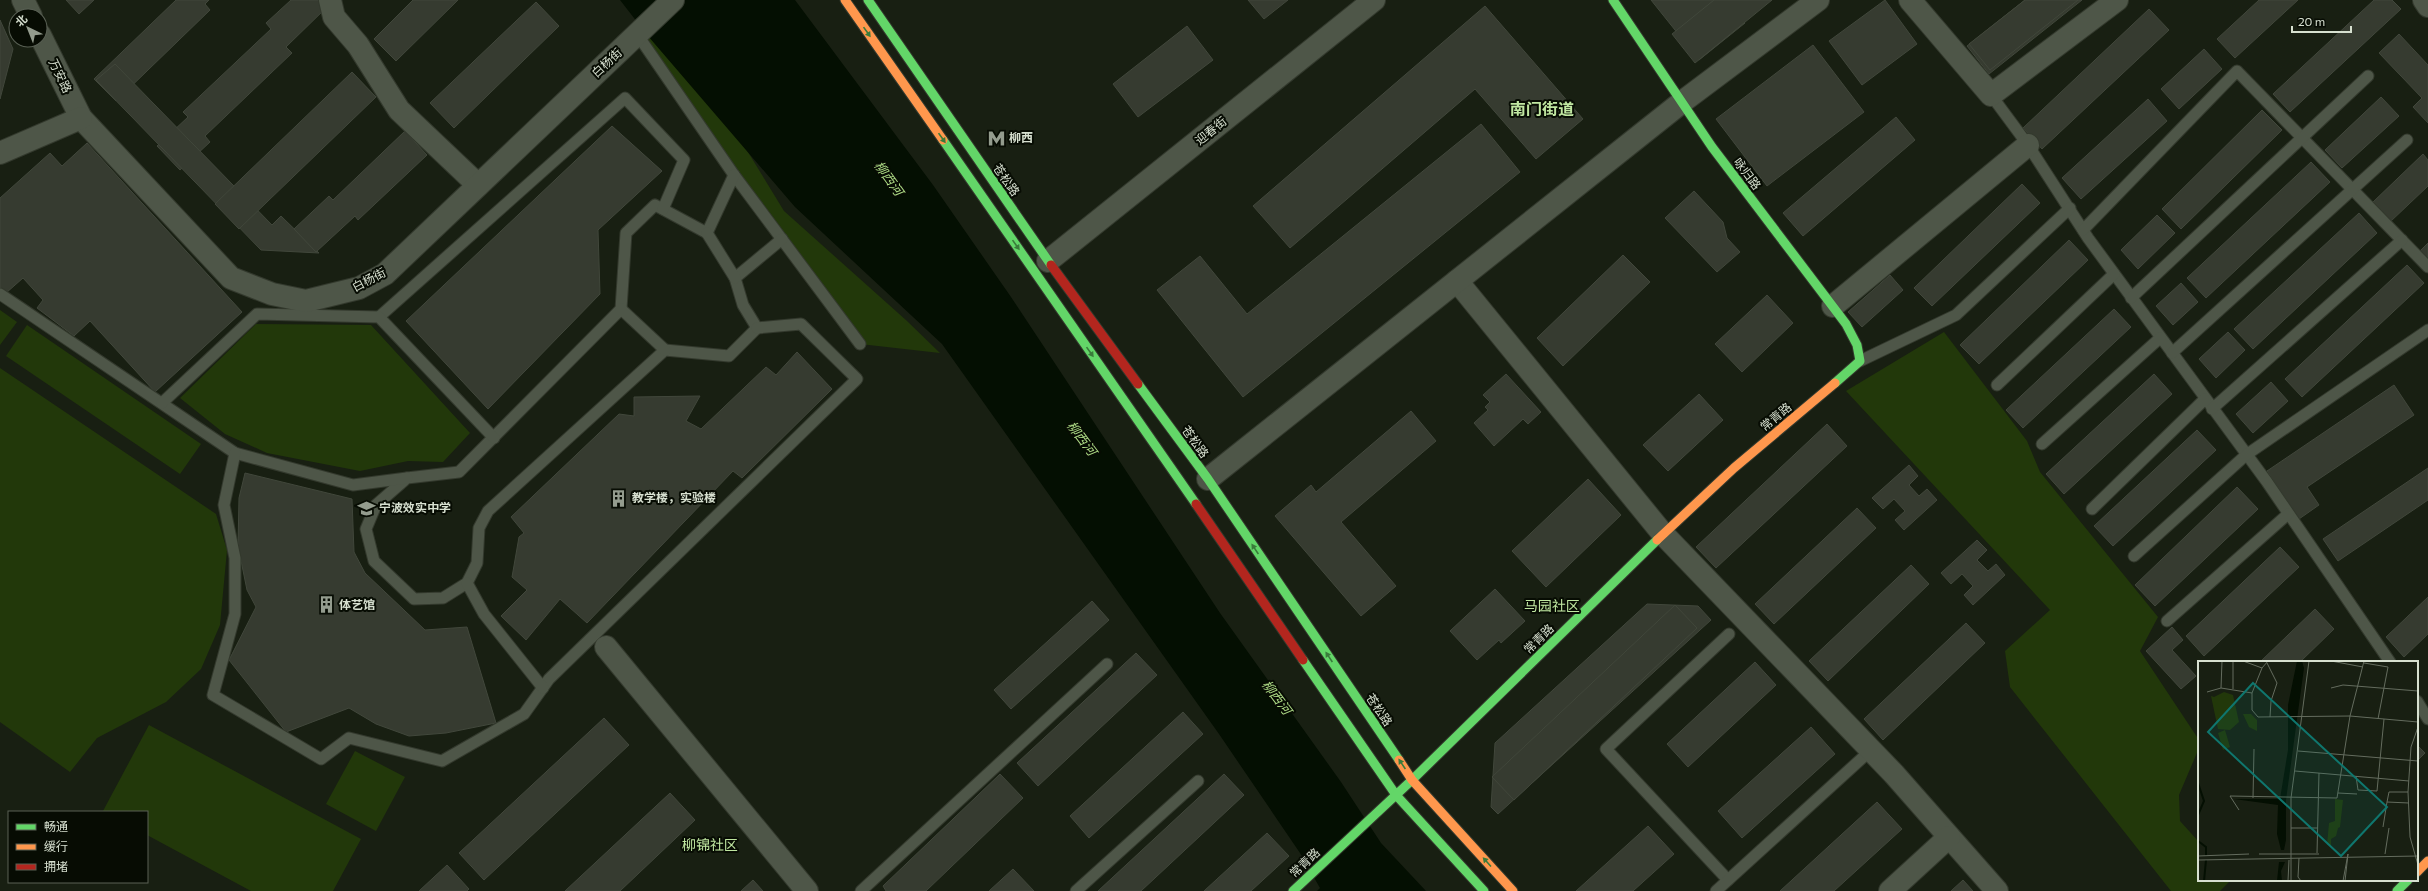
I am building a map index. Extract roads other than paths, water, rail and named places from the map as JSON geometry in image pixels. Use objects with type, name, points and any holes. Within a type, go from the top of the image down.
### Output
[{"type":"main road","points":[[845,0],[1396,795],[1484,891]]},
{"type":"main road","name":"苍松路","points":[[868,0],[1048,261],[1208,480],[1412,780],[1513,891]]},
{"type":"main road","name":"咏归路","points":[[1613,0],[1712,147],[1846,324],[1857,345],[1860,361]]},
{"type":"main road","name":"常青路","points":[[1293,891],[1412,780],[1663,534],[1734,468],[1860,361]]},
{"type":"main road","points":[[2418,871],[2428,861]]},
{"type":"main road","points":[[2397,891],[2407,881]]},
{"type":"street","points":[[330,0],[334,17],[358,45],[399,110],[478,185]]},
{"type":"street","name":"白杨街","points":[[81,118],[231,278],[272,294],[306,301],[359,288],[385,274],[674,0]]},
{"type":"street","name":"迎春街","points":[[1048,261],[1374,0]]},
{"type":"street","points":[[1208,480],[1682,102],[1818,0]]},
{"type":"street","points":[[1910,0],[1991,95],[2117,0]]},
{"type":"street","points":[[2424,0],[2428,6]]},
{"type":"street","name":"万安路","points":[[46,48],[81,118]]},
{"type":"street","points":[[0,153],[81,118]]},
{"type":"street","points":[[1833,306],[2028,145]]},
{"type":"street","points":[[1457,281],[1663,534],[1871,750],[1997,891]]},
{"type":"street","points":[[606,647],[807,891]]},
{"type":"street","points":[[1890,891],[1949,837]]},
{"type":"lane","points":[[637,34],[734,175],[860,344]]},
{"type":"lane","points":[[2083,230],[2237,71],[2428,267]]},
{"type":"lane","points":[[2131,298],[2303,139],[2368,76]]},
{"type":"lane","points":[[1991,95],[2028,145],[2083,230],[2288,514],[2389,661]]},
{"type":"lane","points":[[162,403],[257,314],[379,317],[625,98],[684,160],[663,209]]},
{"type":"lane","points":[[2172,353],[2407,140]]},
{"type":"lane","points":[[706,233],[734,175]]},
{"type":"lane","points":[[0,294],[235,453],[353,485],[459,472],[621,309],[626,233],[655,204],[706,233],[735,278],[743,305],[757,328]]},
{"type":"lane","points":[[1860,361],[1956,315],[2070,208]]},
{"type":"lane","points":[[735,278],[782,239]]},
{"type":"lane","points":[[2212,409],[2402,240]]},
{"type":"lane","points":[[1997,385],[2114,274]]},
{"type":"lane","points":[[235,453],[224,505],[235,558],[236,614],[213,695],[321,759],[349,738],[442,761],[524,714],[555,674],[857,379],[801,324],[757,328],[729,356],[665,350],[621,309]]},
{"type":"lane","points":[[379,317],[494,438]]},
{"type":"lane","points":[[2134,556],[2246,456],[2428,330]]},
{"type":"lane","points":[[2042,444],[2160,338]]},
{"type":"lane","points":[[407,478],[376,505],[366,529],[374,560],[414,599],[443,598],[467,583],[477,563],[479,528],[488,510],[665,350]]},
{"type":"lane","points":[[2092,509],[2205,399]]},
{"type":"lane","points":[[2167,621],[2288,514]]},
{"type":"lane","points":[[467,583],[484,614],[543,688]]},
{"type":"lane","points":[[1728,880],[1606,749],[1729,634]]},
{"type":"lane","points":[[861,891],[1107,664]]},
{"type":"lane","points":[[2418,703],[2428,719]]},
{"type":"lane","points":[[1716,891],[1871,750]]},
{"type":"lane","points":[[1076,891],[1198,781]]},
{"type":"water","name":"柳西河","points":[[620,0],[795,0],[933,185],[1011,297],[1220,613],[1341,782],[1381,843],[1426,891],[1317,891],[1320,888],[1300,853],[1219,734],[942,344],[795,207],[648,36]]},
{"type":"place","name":"柳西","points":[[996,138]]},
{"type":"place","name":"教学楼，实验楼","points":[[619,498]]},
{"type":"place","name":"宁波效实中学","points":[[366,508]]},
{"type":"place","name":"体艺馆","points":[[326,605]]},
{"type":"district","name":"南门街道","points":[[1542,109]]},
{"type":"district","name":"马园社区","points":[[1552,606]]},
{"type":"district","name":"柳锦社区","points":[[710,845]]}]
